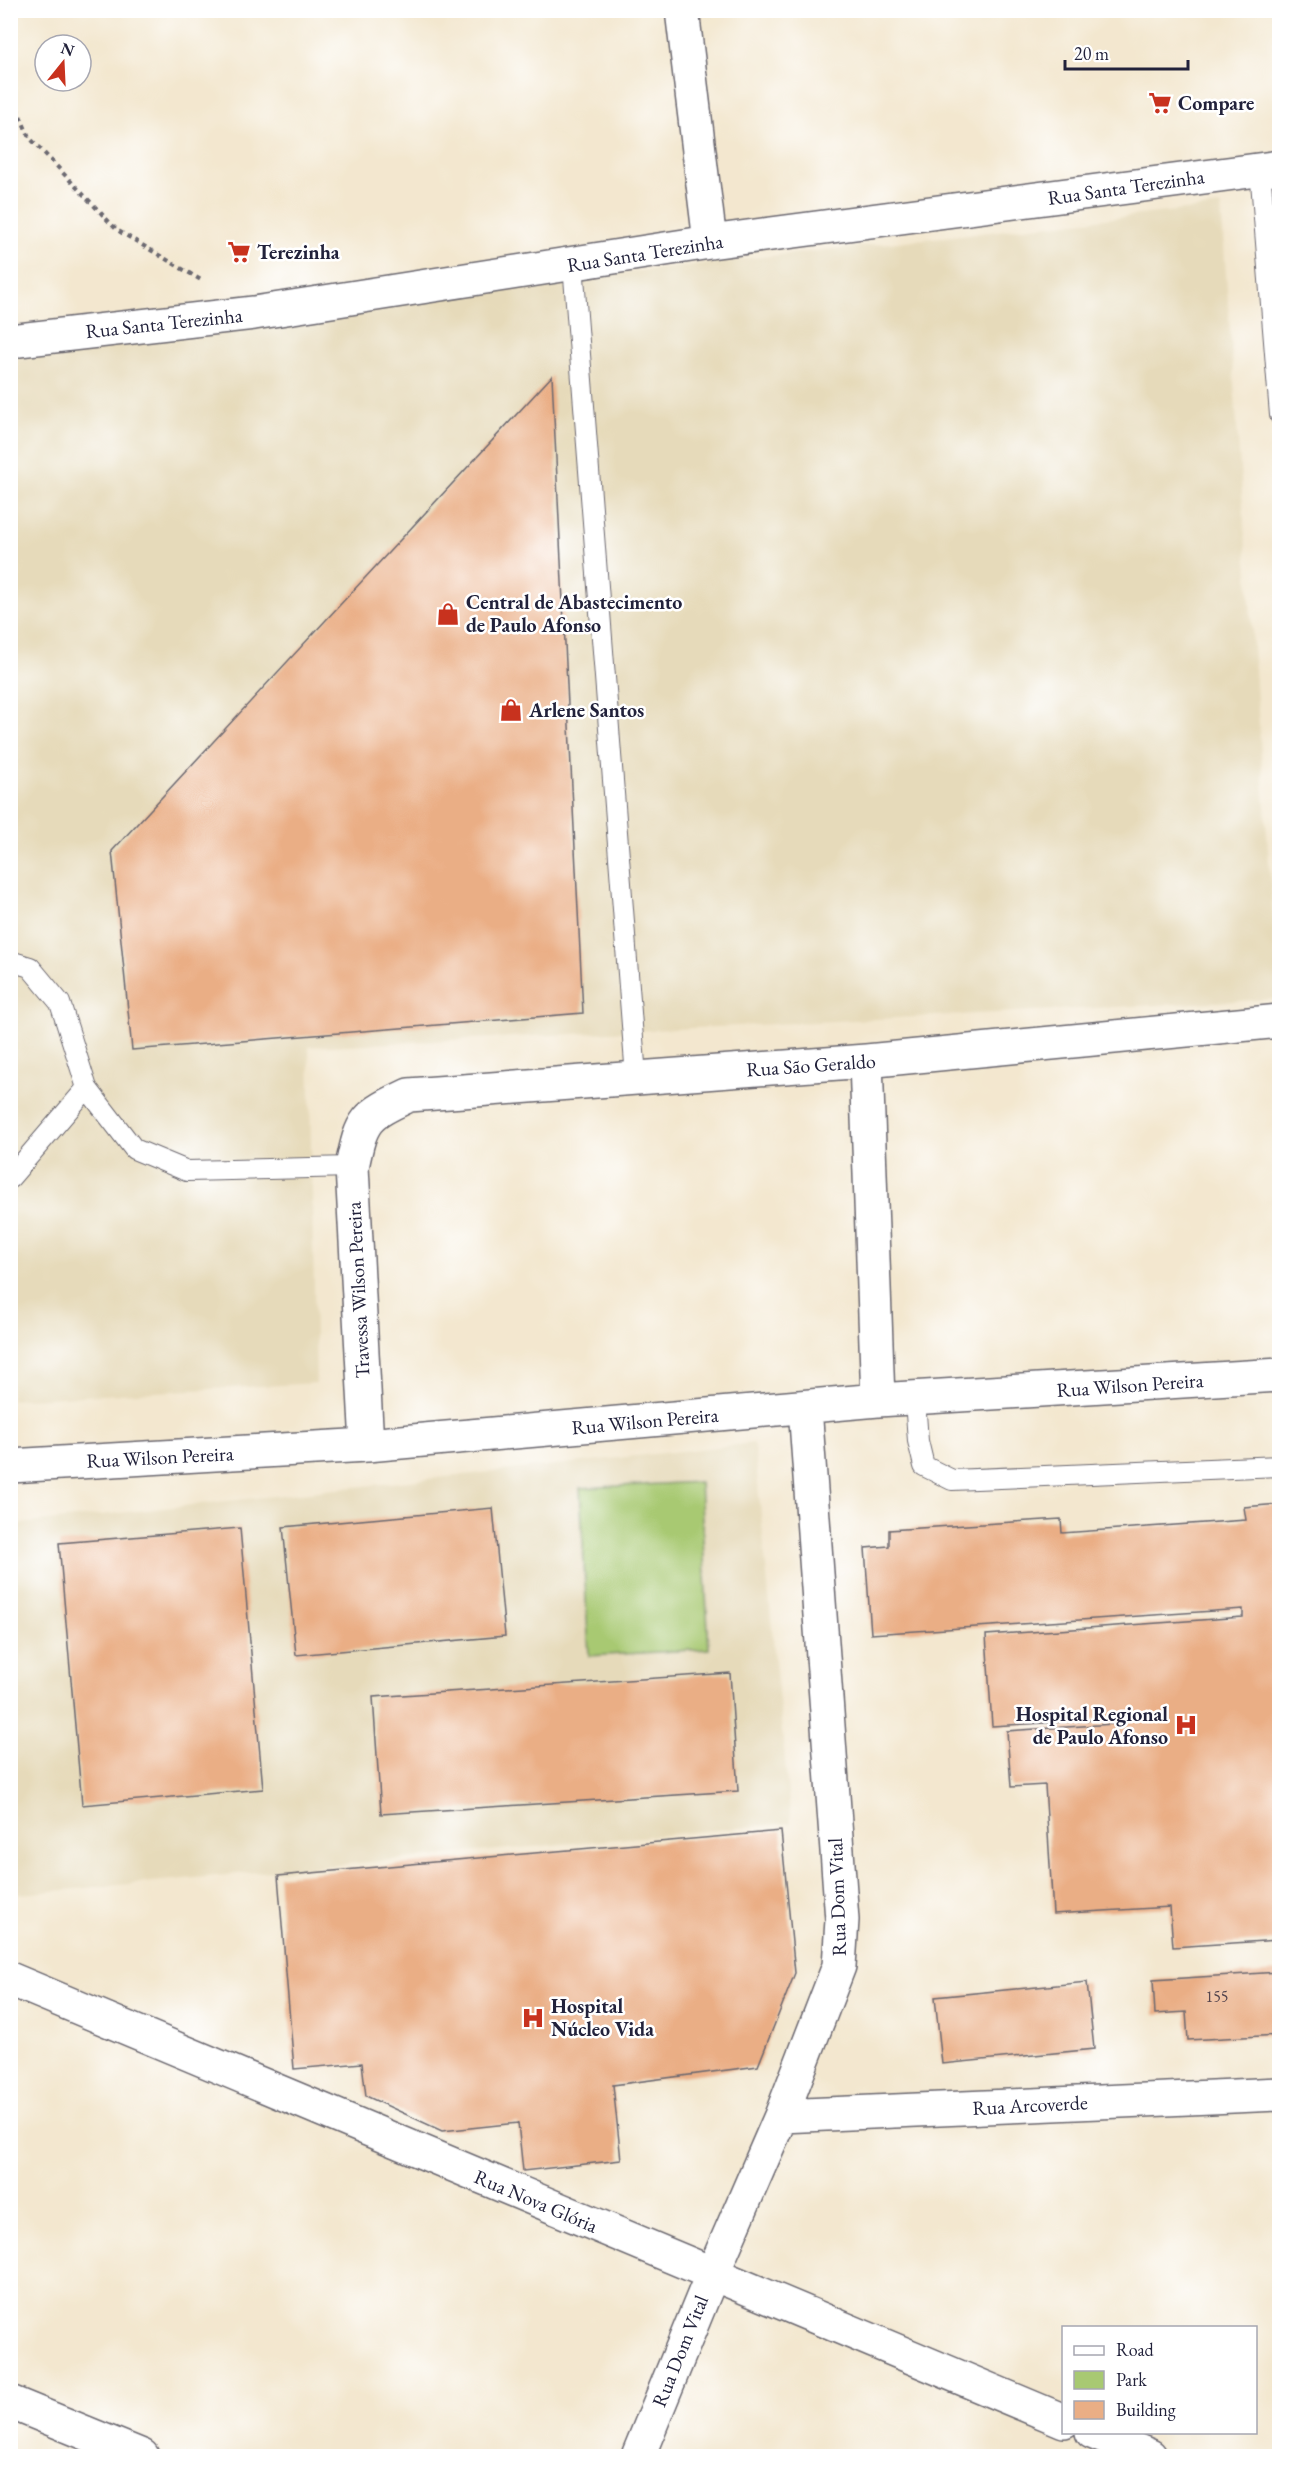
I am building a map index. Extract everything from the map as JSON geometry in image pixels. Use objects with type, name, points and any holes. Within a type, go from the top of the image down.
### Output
[{"type":"street","points":[[682,10],[710,242]]},
{"type":"street","name":"Rua Santa Terezinha","points":[[10,340],[254,313],[710,242],[1270,168]]},
{"type":"street","name":"Rua São Geraldo","points":[[358,1136],[373,1112],[409,1095],[866,1061],[1280,1021]]},
{"type":"street","points":[[866,1061],[878,1400]]},
{"type":"street","name":"Travessa Wilson Pereira","points":[[358,1136],[352,1167],[367,1445]]},
{"type":"street","name":"Rua Wilson Pereira","points":[[10,1466],[367,1445],[878,1400],[915,1400],[1280,1375]]},
{"type":"street","name":"Rua Dom Vital","points":[[638,2457],[712,2275],[781,2116],[839,1966],[842,1920],[805,1407]]},
{"type":"street","name":"Rua Nova Glória","points":[[10,1979],[1062,2420]]},
{"type":"street","name":"Rua Arcoverde","points":[[781,2116],[1280,2094]]},
{"type":"street","points":[[10,2402],[142,2457]]},
{"type":"street","points":[[1094,2434],[1150,2457]]},
{"type":"lane","points":[[1270,168],[1280,415]]},
{"type":"lane","points":[[573,264],[636,1077]]},
{"type":"lane","points":[[10,962],[30,967],[60,1003],[87,1088],[134,1149],[188,1171],[352,1167]]},
{"type":"lane","points":[[10,1178],[87,1088]]},
{"type":"lane","points":[[915,1400],[918,1441],[924,1466],[952,1480],[1280,1466]]},
{"type":"path","points":[[10,91],[29,137],[117,230],[205,283]]},
{"type":"shaded area","points":[[1221,206],[1279,999],[309,1047],[316,1383],[11,1400],[11,341]]},
{"type":"shaded area","points":[[754,1443],[791,1823],[11,1895],[11,1525]]},
{"type":"green space","points":[[700,1482],[709,1649],[589,1656],[580,1488]]},
{"type":"building","name":"Central de Abastecimento de Paulo Afonso","points":[[552,376],[583,1013],[132,1050],[112,851]]},
{"type":"building","name":"Hospital Regional de Paulo Afonso","points":[[1280,1504],[1280,1940],[1173,1947],[1170,1907],[1053,1914],[1045,1785],[1011,1787],[1007,1731],[1113,1724],[1112,1719],[992,1726],[986,1635],[1243,1617],[1243,1609],[871,1634],[865,1548],[889,1546],[889,1530],[1061,1519],[1062,1533],[1246,1520],[1244,1507]]},
{"type":"building","points":[[493,1508],[505,1636],[296,1655],[283,1527]]},
{"type":"building","points":[[240,1528],[263,1789],[82,1805],[59,1543]]},
{"type":"building","points":[[730,1673],[738,1791],[381,1814],[373,1697]]},
{"type":"building","name":"Hospital Núcleo Vida","points":[[781,1831],[795,1973],[758,2066],[613,2085],[621,2160],[523,2171],[518,2123],[442,2131],[366,2096],[362,2063],[294,2069],[278,1876]]},
{"type":"building","points":[[1280,1972],[1280,2035],[1188,2040],[1186,2012],[1155,2014],[1153,1980]]},
{"type":"building","points":[[1087,1982],[1094,2049],[942,2064],[935,1997]]},
{"type":"place","name":"Compare","points":[[1160,103]]},
{"type":"place","name":"Terezinha","points":[[239,252]]},
{"type":"place","name":"Central de Abastecimento de Paulo Afonso","points":[[448,614]]},
{"type":"place","name":"Arlene Santos","points":[[511,710]]},
{"type":"place","name":"Hospital Regional de Paulo Afonso","points":[[1186,1725]]},
{"type":"place","name":"Hospital Núcleo Vida","points":[[533,2018]]}]
